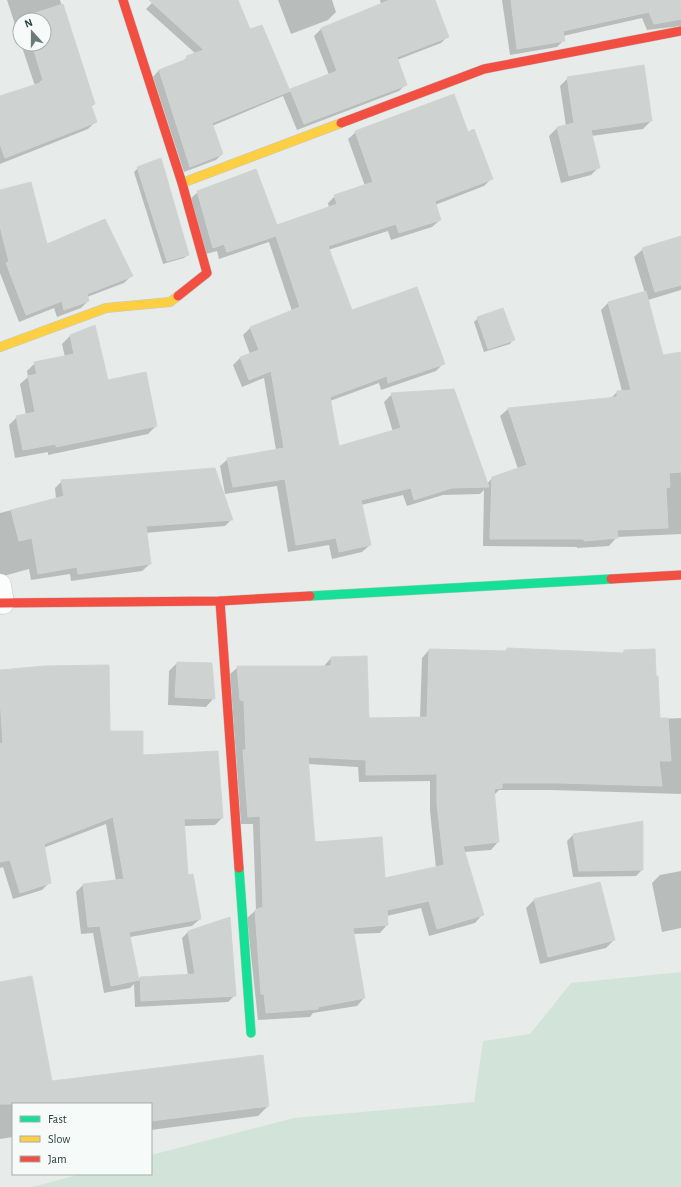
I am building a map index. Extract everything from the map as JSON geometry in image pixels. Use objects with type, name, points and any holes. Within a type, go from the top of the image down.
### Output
[{"type":"street","points":[[0,347],[106,308],[170,302],[207,273],[182,183],[123,0]]},
{"type":"street","points":[[182,183],[484,69],[681,33]]},
{"type":"street","points":[[1,597],[220,601],[681,575]]},
{"type":"street","points":[[220,601],[251,1033]]},
{"type":"green space","points":[[681,972],[681,1187],[32,1187],[77,1175],[152,1175],[152,1155],[294,1118],[474,1102],[483,1041],[530,1034],[571,983]]},
{"type":"building","points":[[149,0],[238,0],[250,29],[262,25],[290,91],[212,123],[223,154],[190,167],[159,70],[187,59],[186,56],[204,50]]},
{"type":"building","points":[[390,0],[435,0],[449,37],[397,57],[407,85],[304,124],[290,89],[337,71],[321,28]]},
{"type":"building","points":[[511,0],[681,0],[681,19],[654,24],[649,12],[563,31],[565,41],[517,49]]},
{"type":"building","points":[[63,4],[95,104],[91,105],[97,122],[5,158],[0,144],[0,96],[40,83],[43,80],[34,52],[52,52],[52,12],[38,12]]},
{"type":"building","points":[[644,65],[652,121],[591,130],[600,168],[569,176],[557,127],[574,123],[567,77]]},
{"type":"building","points":[[454,94],[468,132],[474,129],[493,179],[435,201],[441,220],[399,233],[396,224],[328,246],[352,310],[417,287],[445,364],[388,383],[387,376],[330,397],[339,446],[401,428],[391,393],[454,389],[489,487],[452,488],[414,500],[411,488],[361,500],[371,545],[339,552],[336,538],[296,545],[285,479],[233,487],[227,458],[284,448],[271,371],[249,380],[240,357],[259,350],[250,327],[300,307],[276,236],[227,252],[224,244],[213,248],[197,191],[256,169],[277,225],[337,204],[334,195],[373,182],[355,131]]},
{"type":"building","points":[[161,158],[189,255],[167,261],[137,167]]},
{"type":"building","points":[[31,182],[47,244],[105,219],[133,276],[87,294],[89,301],[64,310],[62,301],[26,315],[6,263],[9,262],[0,226],[0,190]]},
{"type":"building","points":[[681,236],[681,285],[655,292],[642,248]]},
{"type":"building","points":[[646,291],[663,355],[681,352],[681,472],[669,473],[670,487],[666,488],[668,528],[617,530],[618,538],[584,541],[584,539],[490,539],[492,477],[527,465],[508,408],[617,397],[617,391],[631,390],[608,302]]},
{"type":"building","points":[[503,308],[515,340],[488,349],[477,317]]},
{"type":"building","points":[[95,325],[108,380],[146,372],[157,426],[56,447],[56,444],[23,450],[16,416],[35,412],[28,376],[37,374],[34,362],[74,354],[70,335]]},
{"type":"building","points":[[215,468],[233,520],[146,526],[151,564],[78,574],[77,567],[38,574],[32,538],[19,541],[11,510],[64,496],[61,480]]},
{"type":"building","points":[[507,648],[624,653],[624,650],[655,649],[660,718],[668,718],[671,761],[659,761],[662,786],[502,783],[502,788],[494,789],[499,842],[463,846],[484,915],[437,929],[429,901],[387,910],[388,925],[353,928],[365,998],[318,1007],[318,1009],[266,1013],[264,994],[261,994],[255,910],[263,907],[260,816],[248,817],[243,750],[246,750],[244,701],[240,700],[237,666],[331,666],[331,657],[367,656],[369,718],[427,717],[429,649],[507,651]],"holes":[[[308,757],[366,760],[366,775],[437,774],[437,804],[444,865],[385,878],[382,837],[315,842]]]},
{"type":"building","points":[[177,662],[212,663],[215,699],[175,697]]},
{"type":"building","points":[[109,665],[110,731],[143,731],[143,755],[218,751],[223,818],[184,819],[188,875],[193,874],[201,919],[129,932],[139,980],[111,986],[100,926],[88,927],[83,884],[124,879],[113,817],[44,844],[51,883],[20,893],[10,860],[0,862],[0,744],[3,743],[0,670],[44,666]]},
{"type":"building","points":[[643,821],[643,870],[579,871],[573,834]]},
{"type":"building","points":[[600,882],[615,940],[548,957],[534,899]]},
{"type":"building","points":[[230,917],[236,996],[141,1001],[140,977],[195,974],[188,931]]},
{"type":"building","points":[[32,976],[52,1081],[263,1055],[269,1106],[152,1121],[152,1103],[0,1104],[0,982]]},
{"type":"traffic: fast","points":[[310,596],[611,579]]},
{"type":"traffic: fast","points":[[239,868],[251,1033]]},
{"type":"traffic: slow","points":[[182,183],[341,123]]},
{"type":"traffic: slow","points":[[0,347],[106,308],[170,302],[178,296]]},
{"type":"traffic: jam","points":[[123,0],[182,183],[207,273],[178,296]]},
{"type":"traffic: jam","points":[[341,123],[484,69],[681,31]]},
{"type":"traffic: jam","points":[[611,579],[681,575]]},
{"type":"traffic: jam","points":[[0,603],[220,601],[310,596]]},
{"type":"traffic: jam","points":[[220,601],[239,868]]}]
